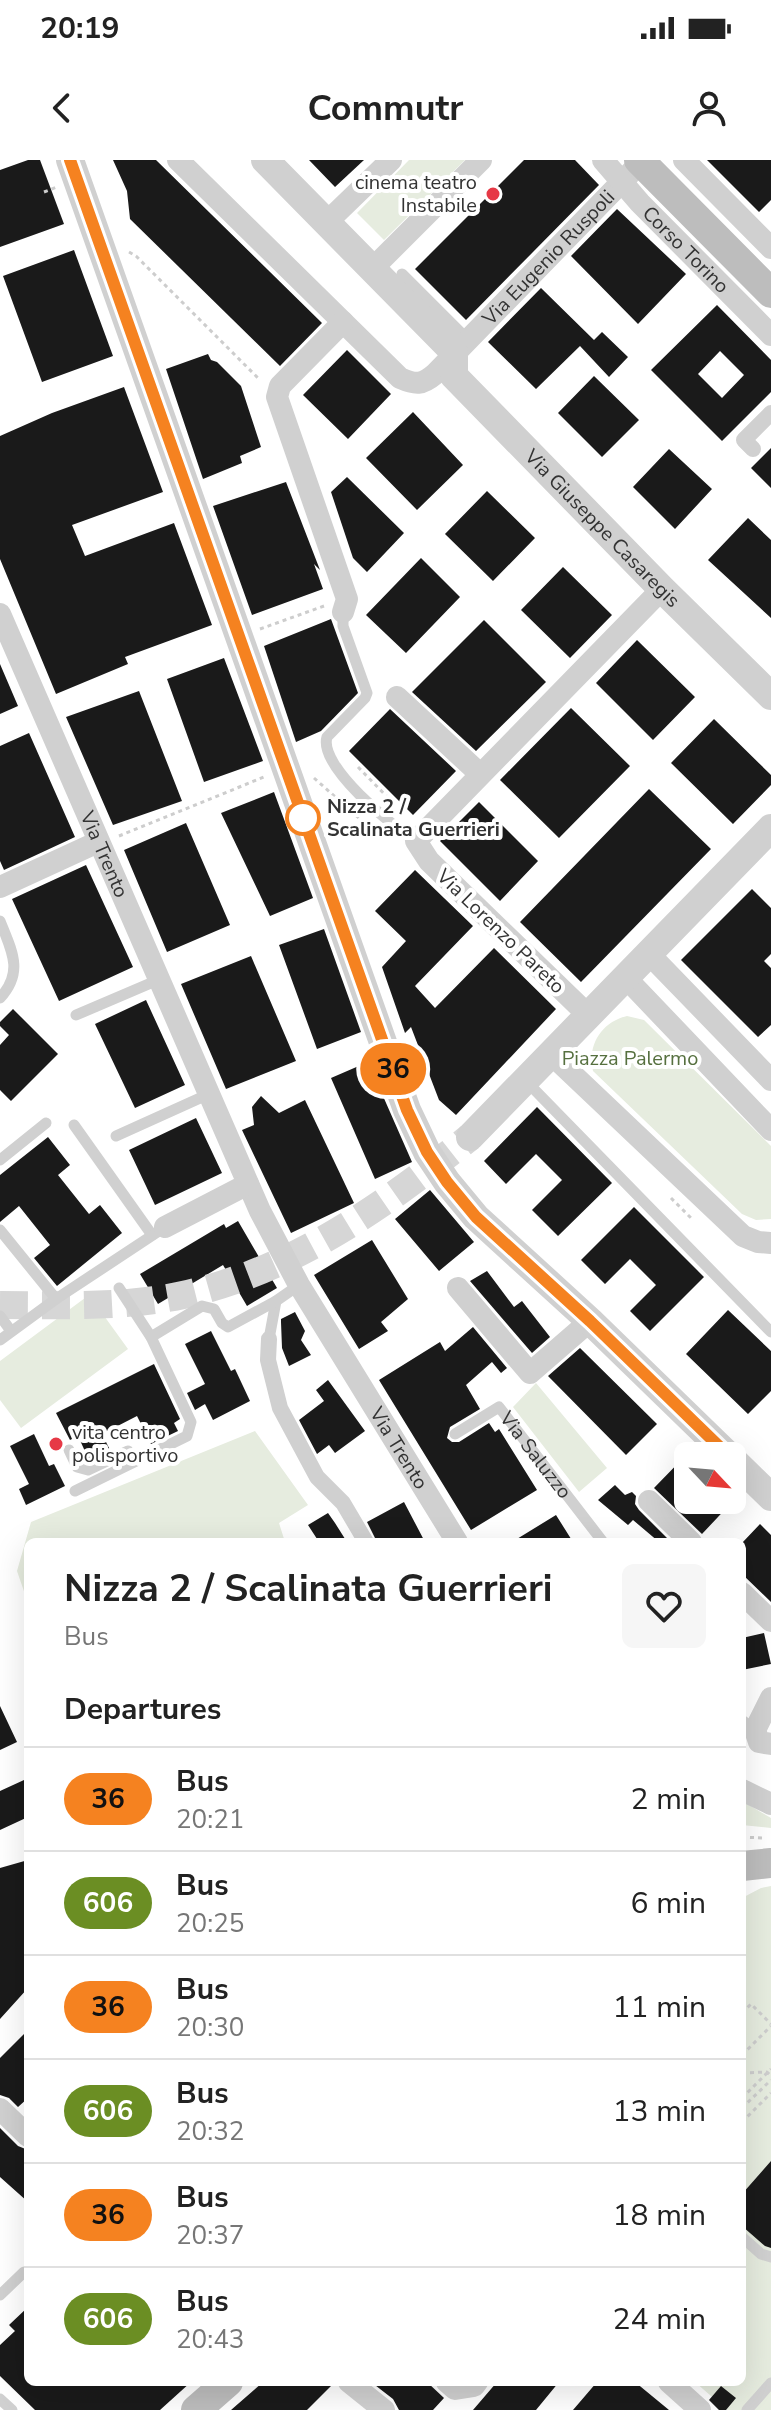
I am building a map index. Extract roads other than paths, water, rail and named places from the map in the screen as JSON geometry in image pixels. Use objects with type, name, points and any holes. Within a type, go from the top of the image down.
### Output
[{"type":"main road","name":"Corso Torino","points":[[633,165],[715,237],[771,293]]},
{"type":"main road","points":[[746,1866],[771,1863]]},
{"type":"main road","points":[[196,2410],[223,2386]]},
{"type":"street","points":[[70,160],[407,1110],[427,1152],[462,1200],[495,1234],[590,1321],[714,1442]]},
{"type":"street","points":[[178,160],[400,378],[414,384],[425,382],[460,346]]},
{"type":"street","name":"Via Giuseppe Casaregis","points":[[265,160],[372,269],[460,346],[454,376],[771,696]]},
{"type":"street","points":[[327,222],[391,160]]},
{"type":"street","points":[[372,269],[481,160]]},
{"type":"street","name":"Corso Torino","points":[[603,160],[633,165],[640,203],[771,335]]},
{"type":"street","points":[[684,160],[771,248]]},
{"type":"street","name":"Via Eugenio Ruspoli","points":[[460,346],[633,165]]},
{"type":"street","name":"Corso Torino","points":[[715,237],[743,220]]},
{"type":"street","points":[[343,322],[280,386],[277,397],[345,605]]},
{"type":"street","points":[[753,449],[744,440],[771,413]]},
{"type":"street","points":[[416,841],[662,589]]},
{"type":"street","name":"Via Trento","points":[[0,614],[106,840],[158,980],[248,1184],[299,1285],[455,1538]]},
{"type":"street","points":[[397,697],[480,774]]},
{"type":"street","points":[[470,1137],[771,828]]},
{"type":"street","points":[[0,887],[106,840]]},
{"type":"street","name":"Via Lorenzo Pareto","points":[[416,841],[429,861],[589,1016]]},
{"type":"street","points":[[649,954],[771,1080]]},
{"type":"street","points":[[626,978],[771,1130]]},
{"type":"street","points":[[551,1054],[743,1236],[771,1243]]},
{"type":"street","points":[[158,1231],[248,1184]]},
{"type":"street","points":[[743,1236],[771,1234]]},
{"type":"street","points":[[458,1288],[530,1373],[590,1321]]},
{"type":"street","points":[[269,1339],[268,1360],[280,1408],[317,1477],[343,1503],[364,1538]]},
{"type":"street","points":[[746,1473],[771,1497]]},
{"type":"street","points":[[649,1501],[687,1538]]},
{"type":"street","points":[[746,1597],[771,1621]]},
{"type":"street","points":[[757,1734],[771,1698]]},
{"type":"street","points":[[746,1792],[771,1804]]},
{"type":"street","points":[[0,2109],[24,2132]]},
{"type":"street","points":[[354,2386],[384,2410]]},
{"type":"street","points":[[452,2386],[455,2389],[474,2386]]},
{"type":"street","points":[[673,2386],[700,2410]]},
{"type":"lane","points":[[402,274],[460,346]]},
{"type":"lane","points":[[345,605],[343,626],[367,693],[327,737],[325,746],[336,767],[391,826],[416,841]]},
{"type":"lane","points":[[0,921],[15,970],[14,979],[0,998]]},
{"type":"lane","points":[[76,1015],[158,980]]},
{"type":"lane","points":[[526,1080],[771,1332]]},
{"type":"lane","points":[[116,1136],[209,1094]]},
{"type":"lane","points":[[0,1160],[46,1123]]},
{"type":"lane","points":[[0,1340],[158,1231],[74,1125]]},
{"type":"lane","points":[[0,1230],[56,1299]]},
{"type":"lane","points":[[151,1337],[202,1306],[214,1309],[228,1327],[299,1285]]},
{"type":"lane","points":[[69,1450],[77,1467],[88,1470],[128,1451],[187,1436],[190,1429],[191,1422],[151,1337],[119,1288]]},
{"type":"lane","points":[[269,1339],[276,1301]]},
{"type":"lane","points":[[0,1316],[11,1331]]},
{"type":"lane","name":"Via Saluzzo","points":[[455,1434],[499,1407],[600,1538]]},
{"type":"lane","points":[[75,1491],[128,1451]]},
{"type":"lane","points":[[746,2241],[761,2254],[771,2257]]},
{"type":"lane","points":[[0,2295],[24,2272]]},
{"type":"lane","points":[[747,2410],[771,2383]]},
{"type":"lane","points":[[0,2399],[12,2410]]},
{"type":"tunnel","points":[[0,1305],[138,1302],[183,1295],[223,1284],[262,1270],[335,1233],[404,1187],[470,1137]]},
{"type":"place","name":"cinema teatro Instabile","points":[[493,194]]},
{"type":"place","name":"Nizza 2 / Scalinata Guerrieri","points":[[303,818]]},
{"type":"place","name":"vita centro polisportivo","points":[[56,1444]]},
{"type":"park label","name":"Piazza Palermo","points":[[630,1058]]}]
